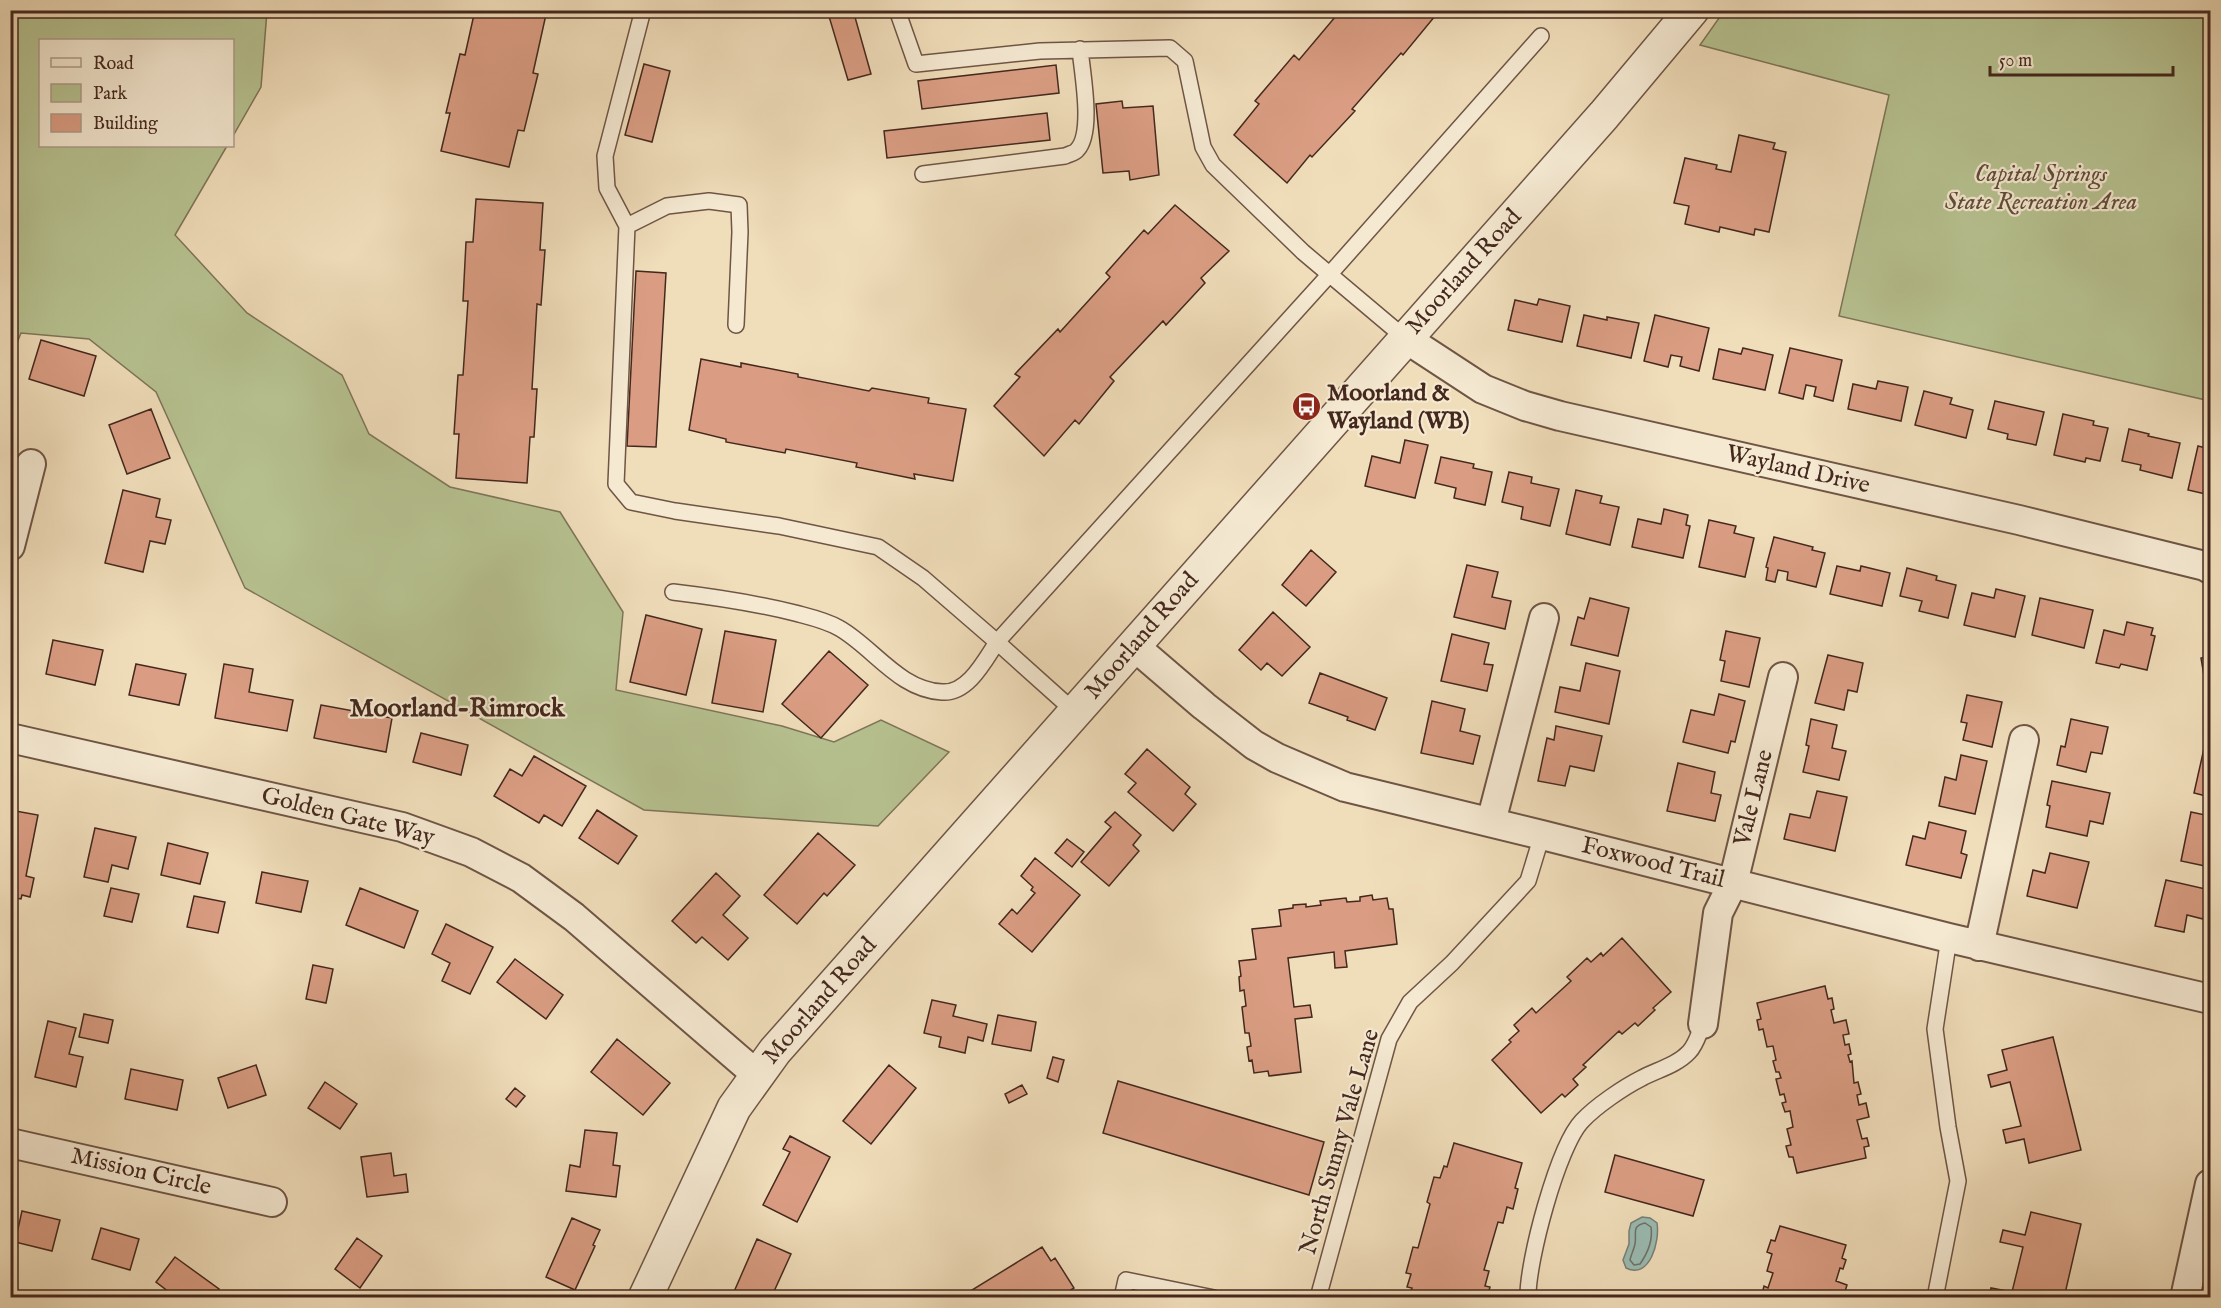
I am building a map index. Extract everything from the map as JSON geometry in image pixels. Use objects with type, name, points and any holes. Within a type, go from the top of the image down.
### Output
[{"type":"street","name":"Moorland Road","points":[[645,1298],[734,1108],[757,1074],[1604,115],[1692,10]]},
{"type":"street","name":"Wayland Drive","points":[[1405,338],[1483,389],[1526,406],[1560,416],[2019,520],[2208,568]]},
{"type":"street","points":[[10,546],[31,464]]},
{"type":"street","points":[[1491,822],[1544,618]]},
{"type":"street","name":"Foxwood Trail","points":[[1134,646],[1254,745],[1277,758],[1345,787],[1979,946],[2211,999]]},
{"type":"street","name":"Vale Lane","points":[[1703,1024],[1718,913],[1733,883],[1783,677]]},
{"type":"street","name":"Golden Gate Way","points":[[10,738],[402,827],[471,852],[521,878],[574,917],[757,1074]]},
{"type":"street","points":[[1979,946],[2024,740]]},
{"type":"street","name":"Mission Circle","points":[[10,1143],[272,1202]]},
{"type":"street","points":[[2185,1298],[2211,1184]]},
{"type":"lane","points":[[642,10],[605,156],[607,188],[627,226],[616,484],[631,502],[778,526],[878,547],[923,579],[998,642],[1075,712]]},
{"type":"lane","points":[[897,10],[916,64],[1080,49],[1170,48],[1185,61],[1203,147],[1213,165],[1303,252],[1405,338]]},
{"type":"lane","points":[[674,592],[756,603],[818,619],[840,628],[891,669],[920,687],[944,693],[958,689],[971,678],[998,642],[1541,36]]},
{"type":"lane","points":[[923,174],[1065,156],[1077,151],[1083,140],[1086,126],[1080,49]]},
{"type":"lane","points":[[627,226],[667,206],[709,201],[740,205],[736,325]]},
{"type":"lane","name":"North Sunny Vale Lane","points":[[1318,1298],[1389,1039],[1410,1002],[1452,963],[1528,881],[1542,835]]},
{"type":"lane","points":[[1935,1298],[1958,1181],[1948,1127],[1935,1029],[1949,938]]},
{"type":"lane","points":[[1528,1298],[1531,1262],[1540,1228],[1558,1167],[1577,1128],[1601,1106],[1639,1080],[1681,1060],[1692,1050],[1703,1024]]},
{"type":"lane","points":[[1122,1298],[1126,1280],[1214,1298]]},
{"type":"green space","points":[[11,10],[267,11],[261,87],[234,134],[234,39],[39,39],[39,147],[226,147],[175,235],[247,313],[342,375],[369,434],[450,487],[560,512],[623,612],[616,690],[782,726],[834,742],[881,720],[949,752],[878,826],[644,810],[245,588],[156,392],[89,339],[21,333],[11,358]]},
{"type":"green space","name":"Capital Springs State Recreation Area","points":[[1724,11],[2210,11],[2210,401],[1839,316],[1889,95],[1700,45]]},
{"type":"water","points":[[1642,1217],[1650,1218],[1657,1223],[1657,1239],[1652,1257],[1647,1264],[1641,1269],[1634,1270],[1626,1268],[1623,1260],[1629,1244],[1631,1223]]},
{"type":"building","points":[[475,10],[547,10],[533,73],[538,74],[524,131],[518,130],[509,167],[441,151],[450,113],[446,113],[460,54],[465,55]]},
{"type":"building","points":[[836,10],[853,10],[871,74],[848,80],[828,13]]},
{"type":"building","points":[[1341,10],[1440,10],[1403,55],[1401,53],[1352,109],[1355,111],[1312,157],[1310,155],[1287,183],[1234,135],[1259,104],[1255,101],[1294,55],[1299,60]]},
{"type":"building","points":[[644,64],[670,71],[652,142],[625,135]]},
{"type":"building","points":[[1056,65],[1059,93],[922,109],[918,81]]},
{"type":"building","points":[[1122,101],[1123,108],[1153,106],[1159,175],[1130,180],[1129,171],[1103,173],[1096,104]]},
{"type":"building","points":[[1047,113],[1050,140],[887,158],[884,131]]},
{"type":"building","points":[[1739,135],[1775,143],[1773,149],[1786,152],[1769,232],[1755,229],[1754,235],[1720,227],[1719,232],[1685,224],[1689,206],[1674,203],[1685,158],[1717,165],[1716,169],[1731,172]]},
{"type":"building","points":[[476,199],[543,203],[540,250],[545,250],[541,305],[537,304],[532,389],[537,389],[534,437],[530,437],[527,483],[456,478],[459,434],[454,434],[458,375],[463,375],[468,301],[463,301],[466,242],[473,242]]},
{"type":"building","points":[[1175,205],[1229,251],[1201,278],[1205,283],[1166,325],[1163,321],[1110,377],[1114,381],[1079,424],[1075,420],[1044,456],[994,406],[1020,377],[1015,374],[1058,329],[1060,332],[1110,277],[1106,273],[1144,230],[1148,234]]},
{"type":"building","points":[[636,271],[666,273],[656,447],[627,446]]},
{"type":"building","points":[[1539,299],[1570,306],[1562,342],[1508,330],[1515,300],[1537,305]]},
{"type":"building","points":[[1584,315],[1639,323],[1631,358],[1577,346]]},
{"type":"building","points":[[1655,315],[1709,328],[1699,371],[1680,366],[1682,357],[1671,355],[1668,367],[1644,361]]},
{"type":"building","points":[[41,340],[96,356],[84,396],[29,379]]},
{"type":"building","points":[[1743,348],[1773,355],[1765,390],[1713,379],[1719,349],[1741,354]]},
{"type":"building","points":[[1790,348],[1842,360],[1833,401],[1814,396],[1816,387],[1806,385],[1803,399],[1779,393]]},
{"type":"building","points":[[701,359],[741,367],[741,363],[869,391],[872,388],[929,398],[928,403],[966,409],[953,481],[914,474],[915,479],[856,467],[857,463],[786,449],[785,453],[726,442],[726,439],[689,430]]},
{"type":"building","points":[[1878,381],[1908,387],[1901,421],[1848,409],[1853,384],[1876,389]]},
{"type":"building","points":[[1924,391],[1952,398],[1950,404],[1973,410],[1966,438],[1915,425]]},
{"type":"building","points":[[1995,401],[2044,412],[2036,445],[2007,439],[2008,434],[1988,429]]},
{"type":"building","points":[[151,409],[170,458],[127,474],[109,425]]},
{"type":"building","points":[[2063,414],[2094,421],[2093,425],[2108,428],[2100,461],[2086,458],[2085,462],[2054,455]]},
{"type":"building","points":[[2129,429],[2180,443],[2172,478],[2140,470],[2141,465],[2122,461]]},
{"type":"building","points":[[1405,440],[1428,445],[1415,498],[1365,486],[1372,456],[1400,463]]},
{"type":"building","points":[[2198,446],[2210,449],[2210,495],[2188,490]]},
{"type":"building","points":[[1441,457],[1474,464],[1473,468],[1492,472],[1485,505],[1454,498],[1456,488],[1435,483]]},
{"type":"building","points":[[1509,472],[1532,477],[1531,483],[1559,489],[1550,526],[1521,519],[1523,507],[1502,502]]},
{"type":"building","points":[[123,490],[160,499],[156,517],[171,520],[165,544],[150,541],[143,572],[105,563]]},
{"type":"building","points":[[1576,490],[1602,496],[1600,503],[1619,507],[1610,545],[1566,534]]},
{"type":"building","points":[[1664,509],[1688,515],[1686,525],[1690,526],[1683,558],[1632,547],[1638,519],[1661,524]]},
{"type":"building","points":[[1709,520],[1736,526],[1734,533],[1754,538],[1745,577],[1699,567]]},
{"type":"building","points":[[1774,537],[1813,547],[1812,550],[1825,553],[1816,587],[1787,580],[1788,572],[1778,570],[1775,582],[1766,580],[1768,568],[1766,567]]},
{"type":"building","points":[[1311,550],[1336,572],[1306,606],[1282,585]]},
{"type":"building","points":[[1467,565],[1498,572],[1492,597],[1511,601],[1505,629],[1454,617]]},
{"type":"building","points":[[1837,566],[1860,571],[1861,566],[1890,573],[1882,606],[1830,594]]},
{"type":"building","points":[[1907,568],[1937,576],[1936,580],[1956,585],[1948,618],[1919,611],[1922,601],[1900,596]]},
{"type":"building","points":[[1996,589],[2025,596],[2015,637],[1964,625],[1972,593],[1994,598]]},
{"type":"building","points":[[1590,598],[1629,608],[1618,656],[1571,645],[1578,617],[1584,619]]},
{"type":"building","points":[[2040,598],[2093,610],[2084,648],[2032,635]]},
{"type":"building","points":[[1273,612],[1310,647],[1282,676],[1267,663],[1261,670],[1239,650]]},
{"type":"building","points":[[646,615],[702,629],[686,695],[630,682]]},
{"type":"building","points":[[2127,622],[2153,628],[2151,635],[2155,636],[2147,670],[2121,664],[2119,668],[2096,663],[2104,630],[2124,635]]},
{"type":"building","points":[[725,631],[776,640],[763,712],[712,703]]},
{"type":"building","points":[[1726,631],[1760,638],[1749,687],[1721,681],[1725,661],[1720,660]]},
{"type":"building","points":[[1452,634],[1489,643],[1484,664],[1493,665],[1487,691],[1441,681]]},
{"type":"building","points":[[53,640],[103,650],[95,685],[46,674]]},
{"type":"building","points":[[829,651],[868,685],[821,738],[782,704]]},
{"type":"building","points":[[1828,655],[1863,663],[1857,692],[1848,690],[1844,710],[1815,703]]},
{"type":"building","points":[[2210,656],[2210,711],[2201,658]]},
{"type":"building","points":[[1586,663],[1620,671],[1609,724],[1555,712],[1560,687],[1580,691]]},
{"type":"building","points":[[136,664],[186,674],[179,705],[129,695]]},
{"type":"building","points":[[224,664],[253,669],[249,692],[293,700],[287,731],[215,718]]},
{"type":"building","points":[[1320,673],[1387,698],[1375,730],[1347,720],[1348,717],[1309,703]]},
{"type":"building","points":[[1719,694],[1745,701],[1735,742],[1731,741],[1728,753],[1683,742],[1691,710],[1714,715]]},
{"type":"building","points":[[1967,695],[2002,702],[1992,747],[1963,740],[1967,723],[1961,722]]},
{"type":"building","points":[[1432,701],[1465,709],[1460,731],[1480,736],[1473,764],[1421,753]]},
{"type":"building","points":[[321,705],[392,718],[386,752],[314,738]]},
{"type":"building","points":[[1811,719],[1837,725],[1832,748],[1846,751],[1839,780],[1803,772],[1809,746],[1806,745]]},
{"type":"building","points":[[2071,719],[2108,727],[2102,754],[2091,752],[2086,772],[2057,765],[2061,746],[2065,747]]},
{"type":"building","points":[[1556,726],[1602,736],[1594,771],[1570,766],[1565,786],[1538,781],[1547,738],[1554,740]]},
{"type":"building","points":[[421,733],[468,745],[461,775],[413,762]]},
{"type":"building","points":[[2205,744],[2210,745],[2210,797],[2194,793]]},
{"type":"building","points":[[1147,749],[1190,787],[1185,794],[1196,804],[1173,831],[1128,792],[1136,783],[1125,774]]},
{"type":"building","points":[[1961,755],[1987,761],[1975,814],[1939,806],[1945,777],[1956,780]]},
{"type":"building","points":[[534,756],[586,786],[562,826],[544,815],[539,823],[494,796],[510,769],[522,776]]},
{"type":"building","points":[[1678,763],[1715,772],[1711,793],[1721,795],[1715,821],[1667,811]]},
{"type":"building","points":[[2052,781],[2110,793],[2103,824],[2090,821],[2087,836],[2046,827],[2050,806],[2047,805]]},
{"type":"building","points":[[1817,791],[1847,797],[1835,851],[1784,839],[1790,814],[1810,818]]},
{"type":"building","points":[[10,810],[38,815],[26,876],[34,878],[30,897],[22,895],[21,899],[10,897]]},
{"type":"building","points":[[597,810],[637,836],[618,864],[579,838]]},
{"type":"building","points":[[1115,812],[1141,835],[1133,845],[1139,851],[1109,886],[1081,862],[1111,827],[1105,822]]},
{"type":"building","points":[[2191,812],[2210,816],[2210,867],[2181,861]]},
{"type":"building","points":[[1929,822],[1966,831],[1961,853],[1967,855],[1961,878],[1906,865],[1913,836],[1925,839]]},
{"type":"building","points":[[95,828],[136,837],[128,869],[112,865],[108,882],[84,877]]},
{"type":"building","points":[[818,833],[855,865],[827,896],[824,893],[797,924],[764,895]]},
{"type":"building","points":[[1067,839],[1084,852],[1072,867],[1055,853]]},
{"type":"building","points":[[168,843],[208,853],[200,884],[161,875]]},
{"type":"building","points":[[2050,853],[2089,862],[2077,908],[2027,896],[2033,870],[2045,873]]},
{"type":"building","points":[[1035,858],[1080,895],[1032,952],[999,924],[1012,909],[1017,914],[1035,893],[1031,890],[1033,887],[1021,876]]},
{"type":"building","points":[[262,872],[308,881],[301,912],[256,903]]},
{"type":"building","points":[[716,873],[740,896],[723,915],[748,938],[728,960],[702,937],[696,943],[672,921]]},
{"type":"building","points":[[2166,880],[2210,890],[2203,919],[2187,915],[2184,932],[2155,926]]},
{"type":"building","points":[[111,888],[139,894],[132,922],[104,916]]},
{"type":"building","points":[[360,888],[418,911],[404,948],[346,925]]},
{"type":"building","points":[[1372,895],[1373,900],[1387,898],[1389,909],[1393,909],[1397,944],[1345,951],[1347,967],[1335,968],[1334,952],[1288,958],[1294,1007],[1310,1005],[1312,1017],[1295,1019],[1301,1072],[1269,1076],[1268,1071],[1254,1073],[1252,1060],[1249,1061],[1247,1047],[1251,1046],[1249,1033],[1245,1033],[1242,1007],[1246,1006],[1244,990],[1240,991],[1239,977],[1241,976],[1239,961],[1256,959],[1252,929],[1281,926],[1279,910],[1293,908],[1293,905],[1306,904],[1306,907],[1321,905],[1320,901],[1346,898],[1347,902],[1360,901],[1360,897]]},
{"type":"building","points":[[194,896],[225,902],[218,933],[187,927]]},
{"type":"building","points":[[446,924],[493,947],[470,994],[442,981],[450,963],[432,954]]},
{"type":"building","points":[[1622,938],[1671,992],[1638,1026],[1635,1023],[1622,1034],[1619,1031],[1583,1065],[1586,1067],[1573,1079],[1578,1085],[1565,1097],[1562,1094],[1541,1113],[1492,1060],[1511,1042],[1509,1040],[1519,1031],[1514,1025],[1532,1008],[1536,1013],[1571,981],[1567,977],[1587,958],[1591,962],[1601,953],[1603,956]]},
{"type":"building","points":[[515,959],[563,995],[546,1019],[497,982]]},
{"type":"building","points":[[313,965],[333,969],[326,1003],[306,999]]},
{"type":"building","points":[[1825,986],[1828,999],[1832,998],[1834,1009],[1831,1010],[1834,1023],[1846,1020],[1849,1034],[1843,1035],[1845,1045],[1849,1044],[1851,1054],[1848,1055],[1850,1062],[1852,1061],[1854,1083],[1858,1082],[1861,1094],[1857,1095],[1859,1105],[1866,1103],[1869,1117],[1857,1120],[1862,1139],[1867,1138],[1869,1146],[1864,1147],[1866,1158],[1797,1173],[1793,1157],[1789,1157],[1786,1146],[1791,1145],[1787,1129],[1793,1127],[1790,1111],[1785,1112],[1782,1103],[1786,1102],[1784,1094],[1780,1095],[1776,1079],[1781,1078],[1779,1072],[1776,1072],[1773,1061],[1776,1060],[1773,1046],[1767,1047],[1763,1029],[1759,1030],[1757,1020],[1761,1019],[1757,1003]]},
{"type":"building","points":[[932,1000],[956,1005],[953,1016],[987,1024],[983,1041],[968,1037],[965,1053],[939,1047],[941,1037],[924,1033]]},
{"type":"building","points":[[84,1014],[113,1020],[108,1043],[79,1037]]},
{"type":"building","points":[[998,1015],[1036,1022],[1031,1051],[992,1044]]},
{"type":"building","points":[[48,1021],[76,1028],[69,1054],[83,1057],[76,1087],[35,1077]]},
{"type":"building","points":[[2053,1037],[2081,1150],[2029,1163],[2024,1139],[2006,1143],[2003,1130],[2021,1126],[2010,1082],[1991,1087],[1988,1075],[2007,1070],[2002,1050]]},
{"type":"building","points":[[617,1039],[670,1083],[643,1115],[591,1072]]},
{"type":"building","points":[[1053,1057],[1064,1060],[1058,1082],[1047,1078]]},
{"type":"building","points":[[256,1065],[266,1095],[228,1108],[218,1078]]},
{"type":"building","points":[[889,1065],[916,1088],[871,1144],[843,1121]]},
{"type":"building","points":[[131,1069],[183,1080],[177,1110],[125,1099]]},
{"type":"building","points":[[1118,1081],[1324,1142],[1309,1195],[1103,1133]]},
{"type":"building","points":[[325,1082],[357,1104],[340,1129],[308,1108]]},
{"type":"building","points":[[1022,1085],[1027,1094],[1009,1103],[1005,1094]]},
{"type":"building","points":[[515,1088],[525,1096],[516,1107],[506,1099]]},
{"type":"building","points":[[585,1130],[617,1133],[613,1165],[620,1166],[616,1197],[566,1191],[570,1165],[580,1167]]},
{"type":"building","points":[[790,1136],[830,1157],[797,1222],[763,1205],[790,1152],[783,1149]]},
{"type":"building","points":[[1454,1143],[1522,1163],[1515,1188],[1518,1189],[1513,1209],[1507,1207],[1503,1223],[1498,1222],[1484,1270],[1489,1271],[1485,1286],[1490,1287],[1487,1298],[1409,1298],[1412,1288],[1407,1287],[1411,1274],[1406,1273],[1413,1247],[1418,1248],[1430,1204],[1427,1202],[1434,1177],[1440,1178],[1444,1166],[1447,1167]]},
{"type":"building","points":[[391,1153],[394,1176],[406,1174],[408,1192],[367,1197],[361,1157]]},
{"type":"building","points":[[1615,1155],[1704,1180],[1693,1216],[1605,1192]]},
{"type":"building","points":[[22,1211],[60,1220],[52,1251],[15,1242]]},
{"type":"building","points":[[2031,1212],[2081,1224],[2064,1298],[1989,1298],[1991,1288],[2012,1292],[2023,1247],[2000,1242],[2003,1230],[2025,1235]]},
{"type":"building","points":[[572,1218],[600,1230],[575,1290],[546,1277]]},
{"type":"building","points":[[1780,1226],[1846,1245],[1842,1258],[1846,1260],[1843,1269],[1840,1268],[1836,1281],[1847,1285],[1843,1298],[1837,1296],[1837,1298],[1761,1298],[1764,1286],[1768,1288],[1773,1273],[1767,1271],[1772,1254],[1767,1252],[1771,1240],[1775,1241]]},
{"type":"building","points":[[101,1228],[139,1239],[130,1270],[92,1259]]},
{"type":"building","points":[[357,1238],[382,1256],[360,1288],[335,1269]]},
{"type":"building","points":[[757,1239],[791,1254],[771,1298],[724,1298],[727,1291],[733,1294]]},
{"type":"building","points":[[1042,1247],[1051,1261],[1055,1258],[1074,1288],[1058,1298],[959,1298]]},
{"type":"building","points":[[175,1257],[219,1289],[213,1298],[177,1298],[156,1282]]},
{"type":"building","points":[[299,1292],[299,1298],[267,1298],[267,1296]]},
{"type":"place","name":"Moorland & Wayland (WB)","points":[[1306,407]]},
{"type":"district","name":"Moorland-Rimrock","points":[[457,708]]}]
